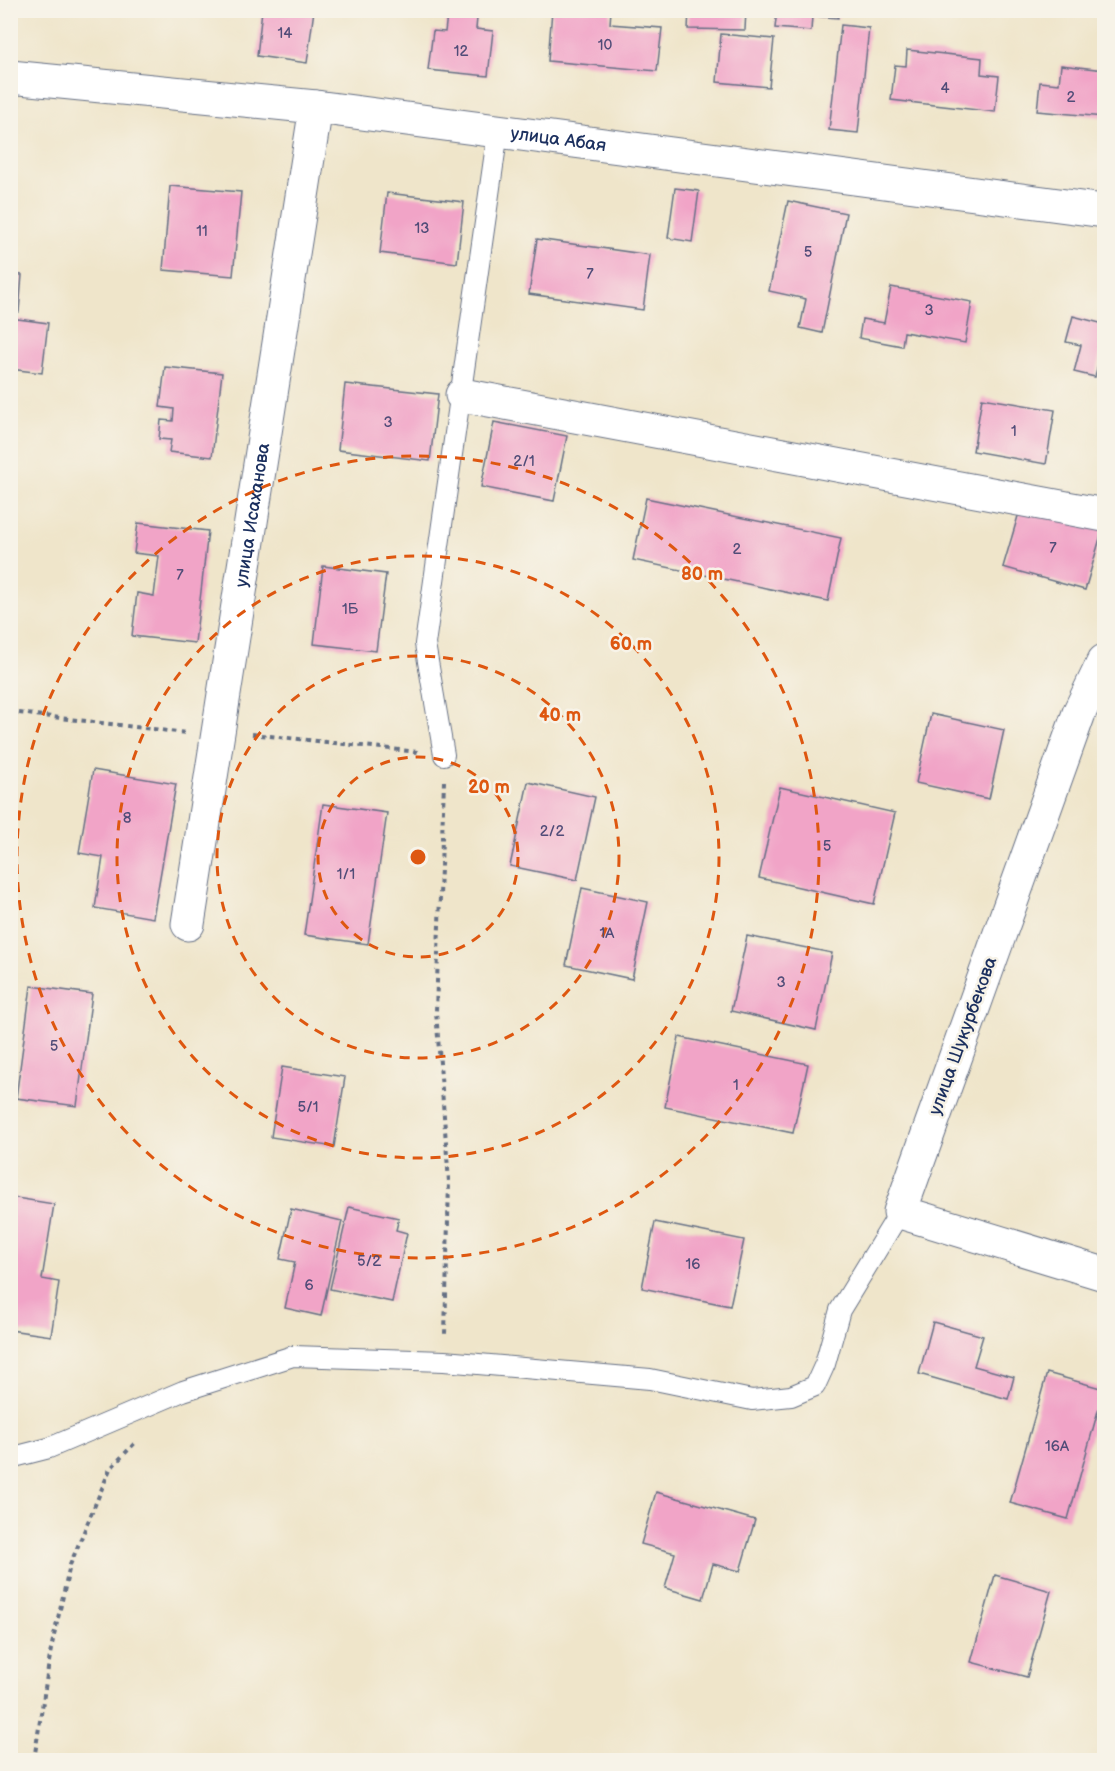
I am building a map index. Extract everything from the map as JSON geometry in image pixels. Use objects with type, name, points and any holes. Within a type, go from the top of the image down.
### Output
[{"type":"street","name":"улица Абая","points":[[10,77],[316,107],[1104,211]]},
{"type":"street","name":"улица Исаханова","points":[[188,924],[316,107]]},
{"type":"street","points":[[462,395],[1104,515]]},
{"type":"street","name":"улица Шукурбекова","points":[[900,1212],[1079,713],[1104,661]]},
{"type":"street","points":[[900,1212],[1104,1274]]},
{"type":"lane","points":[[444,755],[425,644],[498,131]]},
{"type":"lane","points":[[10,1458],[49,1448],[183,1391],[293,1356],[444,1361],[650,1379],[752,1400],[791,1396],[815,1386],[825,1364],[840,1310],[900,1212]]},
{"type":"path","points":[[10,712],[194,734],[218,730],[444,755],[436,1011],[449,1182],[444,1361]]},
{"type":"path","points":[[34,1761],[51,1649],[70,1565],[111,1469],[142,1435]]},
{"type":"building","points":[[262,10],[314,10],[307,63],[257,56]]},
{"type":"building","points":[[552,10],[611,10],[610,24],[662,28],[657,71],[548,61]]},
{"type":"building","points":[[689,10],[746,10],[745,30],[688,29]]},
{"type":"building","points":[[777,10],[839,10],[838,18],[812,16],[811,31],[775,28]]},
{"type":"building","points":[[447,15],[477,18],[476,29],[493,31],[488,76],[428,70],[433,31],[445,32]]},
{"type":"building","points":[[841,25],[869,28],[858,133],[829,130]]},
{"type":"building","points":[[721,34],[774,39],[769,87],[717,82]]},
{"type":"building","points":[[907,50],[982,58],[981,74],[999,76],[995,112],[891,100],[895,65],[906,66]]},
{"type":"building","points":[[1061,65],[1104,70],[1104,117],[1037,111],[1040,82],[1059,84]]},
{"type":"building","points":[[170,186],[241,192],[233,276],[163,270]]},
{"type":"building","points":[[675,188],[699,191],[692,242],[668,238]]},
{"type":"building","points":[[387,193],[464,202],[457,263],[380,253]]},
{"type":"building","points":[[788,201],[846,213],[822,333],[800,328],[806,299],[769,291]]},
{"type":"building","points":[[537,239],[650,255],[643,310],[529,294]]},
{"type":"building","points":[[10,274],[22,275],[19,312],[10,311]]},
{"type":"building","points":[[891,287],[972,302],[965,343],[904,332],[902,346],[859,338],[862,319],[884,323]]},
{"type":"building","points":[[1073,316],[1104,324],[1104,339],[1095,377],[1074,372],[1081,345],[1066,342]]},
{"type":"building","points":[[10,318],[48,323],[42,373],[10,369]]},
{"type":"building","points":[[165,367],[222,373],[212,457],[169,452],[171,440],[159,439],[161,420],[173,421],[174,409],[160,407]]},
{"type":"building","points":[[345,384],[438,394],[430,461],[338,450]]},
{"type":"building","points":[[982,398],[1055,410],[1046,464],[973,451]]},
{"type":"building","points":[[494,422],[567,436],[554,501],[481,487]]},
{"type":"building","points":[[646,498],[841,538],[828,601],[633,560]]},
{"type":"building","points":[[1021,506],[1103,528],[1085,590],[1003,567]]},
{"type":"building","points":[[138,523],[208,531],[195,643],[132,636],[137,593],[154,596],[159,556],[134,553]]},
{"type":"building","points":[[323,566],[386,574],[376,651],[314,644]]},
{"type":"building","points":[[931,714],[1004,730],[989,799],[916,783]]},
{"type":"building","points":[[93,770],[176,784],[153,918],[95,908],[103,857],[79,853]]},
{"type":"building","points":[[528,782],[595,797],[577,880],[510,866]]},
{"type":"building","points":[[780,787],[895,813],[874,904],[759,878]]},
{"type":"building","points":[[323,804],[387,813],[368,944],[304,935]]},
{"type":"building","points":[[582,888],[648,902],[632,979],[566,965]]},
{"type":"building","points":[[747,936],[832,953],[816,1030],[731,1011]]},
{"type":"building","points":[[31,986],[92,994],[77,1106],[16,1098]]},
{"type":"building","points":[[679,1037],[808,1064],[793,1133],[665,1107]]},
{"type":"building","points":[[282,1067],[345,1077],[334,1147],[271,1137]]},
{"type":"building","points":[[10,1197],[54,1204],[42,1279],[59,1282],[51,1336],[10,1330]]},
{"type":"building","points":[[349,1207],[399,1218],[396,1230],[407,1233],[392,1302],[330,1289]]},
{"type":"building","points":[[291,1209],[342,1221],[321,1316],[285,1308],[295,1262],[280,1259]]},
{"type":"building","points":[[655,1222],[744,1240],[730,1306],[642,1288]]},
{"type":"building","points":[[933,1322],[983,1336],[974,1366],[1014,1377],[1008,1399],[919,1374]]},
{"type":"building","points":[[1047,1373],[1104,1389],[1068,1519],[1010,1503]]},
{"type":"building","points":[[656,1492],[755,1520],[740,1571],[713,1564],[703,1599],[665,1588],[675,1553],[641,1544]]},
{"type":"building","points":[[995,1575],[1051,1591],[1027,1677],[971,1662]]}]
